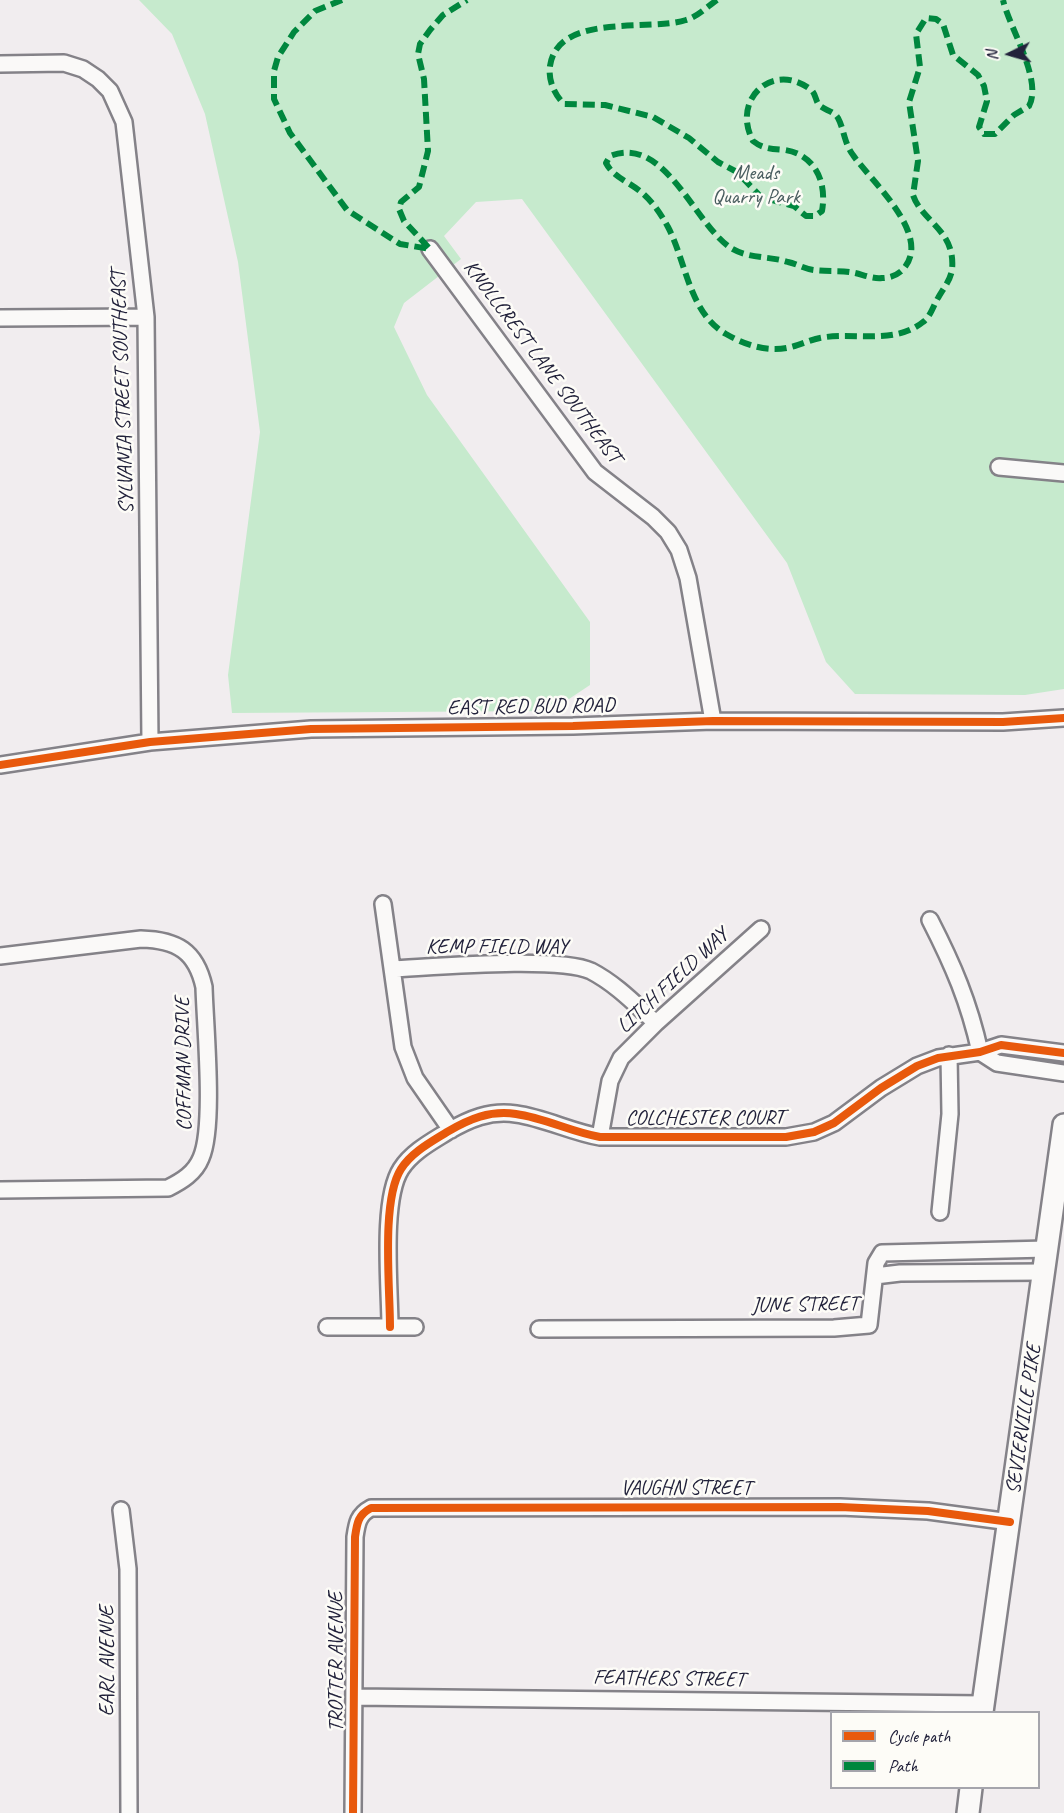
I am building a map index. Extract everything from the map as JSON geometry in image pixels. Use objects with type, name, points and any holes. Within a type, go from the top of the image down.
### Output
[{"type":"street","name":"SYLVANIA STREET SOUTHEAST","points":[[0,64],[64,63],[83,69],[99,79],[110,91],[124,122],[146,317],[150,742]]},
{"type":"street","name":"KNOLLCREST LANE SOUTHEAST","points":[[430,249],[595,472],[653,517],[668,532],[680,550],[688,578],[713,721]]},
{"type":"street","points":[[0,318],[146,317]]},
{"type":"street","points":[[999,466],[1064,473]]},
{"type":"street","name":"EAST RED BUD ROAD","points":[[0,765],[150,742],[311,729],[573,726],[713,721],[1003,722],[1064,718]]},
{"type":"street","points":[[383,904],[403,1047],[415,1078],[451,1130]]},
{"type":"street","points":[[930,920],[955,968],[969,1005],[980,1052],[997,1063],[1064,1074]]},
{"type":"street","name":"LITCH FIELD WAY","points":[[600,1137],[610,1082],[621,1058],[656,1023],[761,929]]},
{"type":"street","name":"COFFMAN DRIVE","points":[[0,956],[141,939],[161,939],[190,954],[200,969],[204,987],[207,1122],[201,1158],[183,1181],[168,1188],[0,1190]]},
{"type":"street","name":"KEMP FIELD WAY","points":[[392,969],[558,964],[589,970],[619,988],[656,1023]]},
{"type":"street","name":"COLCHESTER COURT","points":[[390,1327],[390,1210],[393,1188],[401,1169],[414,1154],[470,1118],[491,1114],[517,1114],[575,1133],[600,1137],[786,1137],[814,1132],[834,1123],[917,1066],[949,1055],[980,1052],[1001,1045],[1064,1053]]},
{"type":"street","points":[[940,1212],[950,1113],[949,1055]]},
{"type":"street","name":"SEVIERVILLE PIKE","points":[[983,1708],[1064,1125]]},
{"type":"street","name":"JUNE STREET","points":[[539,1329],[834,1328],[869,1325],[876,1263],[882,1253],[1047,1249]]},
{"type":"street","points":[[875,1276],[900,1273],[1044,1272]]},
{"type":"street","points":[[327,1327],[415,1327]]},
{"type":"street","name":"VAUGHN STREET","points":[[363,1513],[384,1507],[840,1507],[928,1511],[1010,1522]]},
{"type":"street","name":"EARL AVENUE","points":[[121,1510],[128,1569],[129,1813]]},
{"type":"street","name":"TROTTER AVENUE","points":[[353,1813],[355,1538],[357,1522],[363,1513]]},
{"type":"street","name":"FEATHERS STREET","points":[[354,1697],[983,1708]]},
{"type":"street","points":[[968,1813],[971,1789]]},
{"type":"green space","name":"Meads Quarry Park","points":[[139,0],[1064,0],[1064,689],[1025,695],[855,694],[826,662],[787,563],[522,199],[476,202],[444,236],[461,259],[404,303],[394,327],[427,395],[590,622],[590,685],[551,711],[232,713],[228,675],[260,432],[238,262],[205,114],[172,34]]},
{"type":"marked path","points":[[342,0],[315,11],[294,32],[278,57],[274,71],[274,99],[290,133],[347,210],[400,244],[430,249],[404,221],[399,209],[401,202],[419,187],[428,151],[424,79],[418,54],[420,44],[443,15],[467,0]]},
{"type":"marked path","points":[[717,0],[690,19],[670,23],[607,27],[569,38],[557,49],[550,66],[550,76],[557,96],[564,104],[605,105],[653,117],[689,138],[718,162],[737,172],[761,197],[794,206],[806,216],[815,216],[822,211],[823,190],[817,172],[812,164],[796,153],[764,147],[753,141],[748,126],[747,112],[751,99],[759,89],[769,82],[782,80],[796,82],[810,89],[819,105],[836,116],[850,150],[895,208],[910,239],[911,253],[905,267],[901,272],[892,276],[875,278],[850,272],[807,269],[781,260],[738,252],[717,236],[663,169],[647,158],[629,153],[610,156],[606,163],[617,176],[636,188],[653,204],[674,240],[696,300],[714,325],[741,342],[774,349],[783,349],[826,337],[901,333],[912,329],[928,317],[950,278],[952,256],[944,236],[923,212],[913,195],[918,161],[909,102],[920,67],[916,34],[926,18],[936,19],[943,24],[953,55],[978,75],[984,86],[987,101],[979,127],[984,134],[995,134],[1014,115],[1029,106],[1032,95],[1029,68],[1003,0]]},
{"type":"cycle path","points":[[0,765],[150,742],[311,729],[573,726],[713,721],[1003,722],[1064,718]]},
{"type":"cycle path","points":[[390,1327],[388,1245],[391,1201],[395,1183],[405,1163],[416,1152],[463,1123],[497,1113],[506,1113],[537,1119],[600,1137],[786,1137],[814,1132],[834,1123],[881,1088],[917,1066],[938,1058],[980,1052],[1001,1045],[1064,1053]]},
{"type":"cycle path","points":[[353,1813],[355,1537],[359,1520],[371,1508],[840,1507],[928,1511],[1010,1522]]}]
